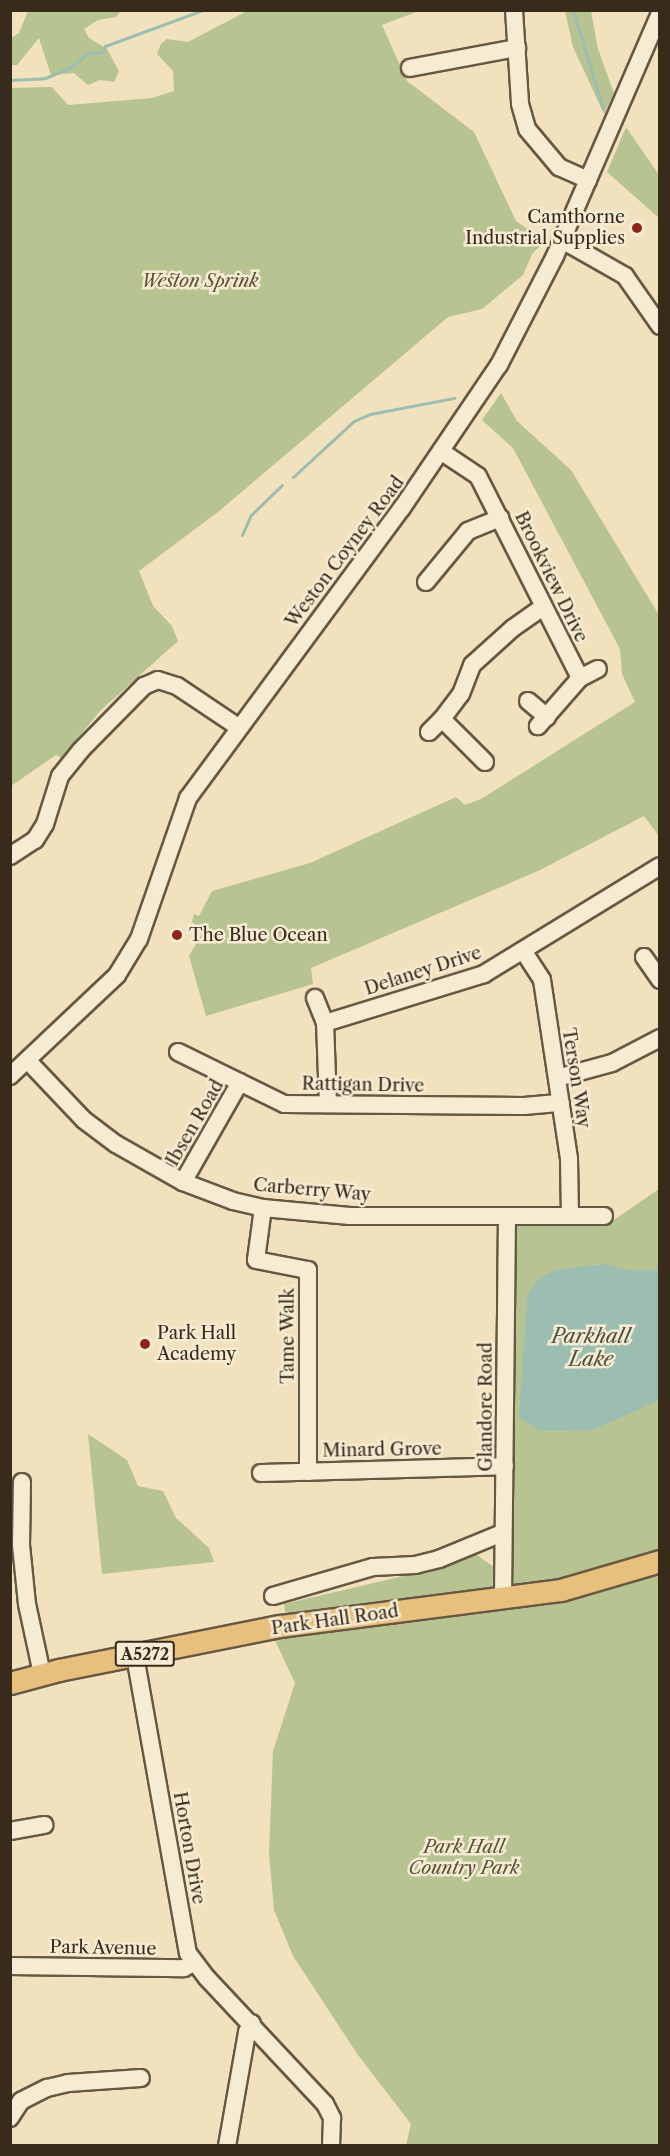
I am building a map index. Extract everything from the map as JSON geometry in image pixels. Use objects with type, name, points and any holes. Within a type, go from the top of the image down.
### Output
[{"type":"main road","name":"Park Hall Road","points":[[10,1683],[42,1674],[280,1626],[561,1590],[660,1561]]},
{"type":"street","points":[[514,10],[520,104],[527,129],[559,167],[588,180]]},
{"type":"street","name":"Weston Coyney Road","points":[[10,1076],[117,975],[139,939],[188,798],[442,452],[499,365],[562,240],[660,13]]},
{"type":"street","points":[[410,68],[517,48]]},
{"type":"street","points":[[562,240],[625,276],[660,327]]},
{"type":"street","name":"Brookview Drive","points":[[442,452],[478,476],[542,608],[580,678]]},
{"type":"street","points":[[426,582],[468,531],[500,518]]},
{"type":"street","points":[[429,732],[461,694],[472,664],[513,628],[542,608]]},
{"type":"street","points":[[528,701],[543,721],[580,678],[598,669]]},
{"type":"street","points":[[10,856],[35,840],[45,824],[60,776],[81,750],[144,686],[158,680],[177,686],[238,727]]},
{"type":"street","points":[[442,719],[482,753]]},
{"type":"street","name":"Delaney Drive","points":[[325,1023],[484,974],[524,952],[660,866]]},
{"type":"street","name":"Terson Way","points":[[524,952],[542,980],[569,1159],[570,1215]]},
{"type":"street","points":[[644,957],[660,980]]},
{"type":"street","points":[[315,998],[325,1023],[328,1104]]},
{"type":"street","points":[[557,1078],[612,1063],[660,1038]]},
{"type":"street","name":"Rattigan Drive","points":[[178,1052],[284,1104],[524,1106],[561,1103]]},
{"type":"street","name":"Carberry Way","points":[[28,1060],[84,1120],[116,1144],[183,1182],[263,1209],[350,1216],[604,1216]]},
{"type":"street","name":"Ibsen Road","points":[[183,1182],[240,1082]]},
{"type":"street","name":"Tame Walk","points":[[263,1209],[256,1260],[308,1270],[308,1472]]},
{"type":"street","name":"Glandore Road","points":[[503,1598],[507,1216]]},
{"type":"street","name":"Minard Grove","points":[[261,1473],[505,1466]]},
{"type":"street","points":[[22,1482],[16,1539],[42,1674]]},
{"type":"street","name":"Park Hall Road","points":[[273,1596],[373,1568],[415,1565],[439,1559],[502,1533]]},
{"type":"street","name":"Horton Drive","points":[[135,1656],[188,1953],[193,1963],[326,2104],[332,2118],[331,2145]]},
{"type":"street","points":[[10,1832],[44,1825]]},
{"type":"street","name":"Park Avenue","points":[[10,1966],[184,1968],[193,1963]]},
{"type":"street","points":[[227,2145],[247,2032],[252,2023]]},
{"type":"street","points":[[10,2118],[21,2102],[47,2088],[68,2083],[141,2078]]},
{"type":"green space","points":[[28,11],[121,11],[116,17],[98,20],[84,29],[89,38],[107,49],[119,71],[114,82],[100,80],[88,85],[74,73],[51,75],[39,38],[17,65],[11,65],[11,38],[19,33]]},
{"type":"green space","name":"Weston Sprink","points":[[247,11],[419,11],[382,25],[407,81],[474,132],[516,221],[545,241],[532,254],[523,275],[482,309],[448,317],[218,512],[139,571],[153,606],[172,626],[178,641],[101,710],[61,758],[56,755],[11,786],[11,88],[52,87],[68,105],[152,98],[174,91],[173,71],[157,54],[161,44],[167,39],[188,42]]},
{"type":"green space","points":[[565,11],[591,11],[598,49],[614,93],[604,114],[573,47]]},
{"type":"green space","points":[[626,127],[659,175],[659,218],[607,172]]},
{"type":"green space","points":[[501,393],[517,421],[571,470],[659,615],[659,836],[644,816],[538,871],[311,968],[313,984],[206,1016],[189,956],[203,932],[192,922],[194,914],[199,916],[212,891],[310,863],[456,797],[465,805],[481,799],[635,702],[622,674],[620,649],[513,448],[482,420]]},
{"type":"green space","points":[[659,1189],[659,1561],[503,1598],[507,1217],[604,1220],[605,1226]]},
{"type":"green space","points":[[88,1434],[127,1460],[138,1486],[163,1491],[176,1518],[209,1548],[214,1562],[102,1574]]},
{"type":"green space","points":[[474,1553],[494,1567],[492,1590],[286,1619],[284,1604],[450,1565]]},
{"type":"green space","name":"Park Hall Country Park","points":[[659,1572],[659,2145],[406,2145],[411,2124],[358,2055],[293,1956],[274,1910],[269,1854],[273,1751],[295,1683],[273,1636],[575,1597]]},
{"type":"water","name":"Parkhall Lake","points":[[606,1264],[627,1270],[659,1270],[659,1400],[593,1430],[540,1431],[519,1418],[527,1296],[538,1279],[555,1270]]},
{"type":"waterway","points":[[10,80],[45,78],[70,68],[87,53],[102,52],[105,46],[203,10]]},
{"type":"waterway","points":[[573,10],[603,109]]},
{"type":"waterway","points":[[293,477],[354,421],[370,414],[454,398]]},
{"type":"waterway","points":[[242,535],[251,515],[282,485]]},
{"type":"place","name":"Camthorne Industrial Supplies","points":[[637,228]]},
{"type":"place","name":"The Blue Ocean","points":[[177,935]]},
{"type":"place","name":"Park Hall Academy","points":[[145,1344]]}]
